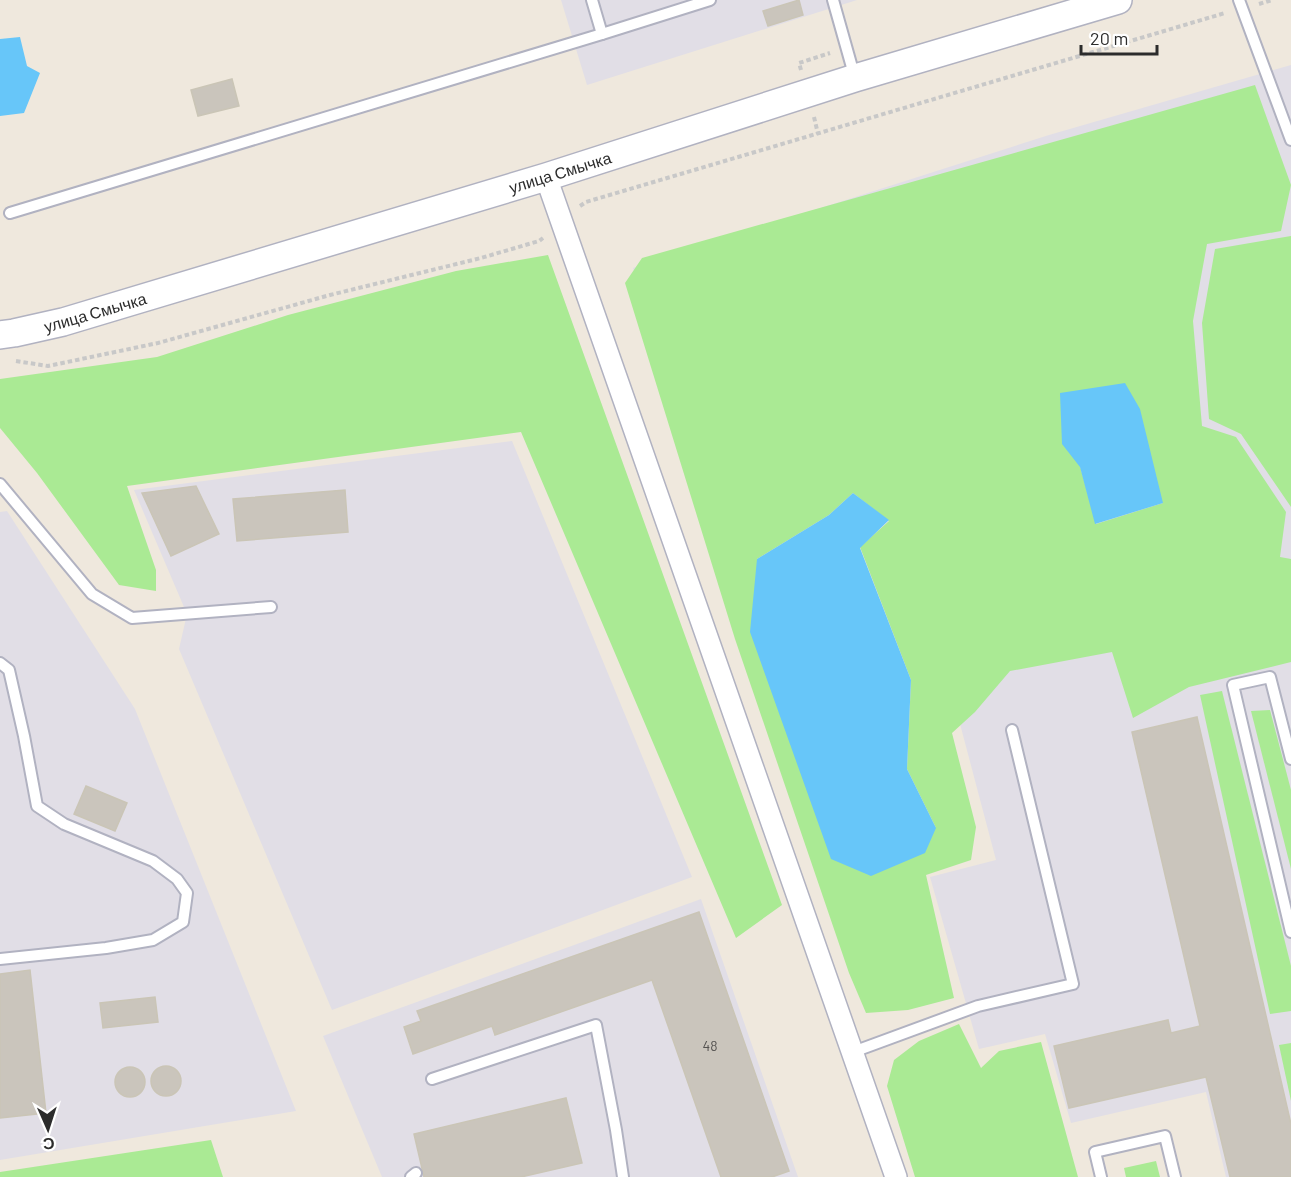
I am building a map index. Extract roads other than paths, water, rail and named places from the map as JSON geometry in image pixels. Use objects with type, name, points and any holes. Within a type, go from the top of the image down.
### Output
[{"type":"street","name":"улица Смычка","points":[[5,347],[14,333],[63,322],[546,177],[855,78],[1118,0]]},
{"type":"street","points":[[546,177],[896,1177]]},
{"type":"lane","points":[[592,0],[602,34]]},
{"type":"lane","points":[[10,213],[710,0]]},
{"type":"lane","points":[[833,0],[855,78]]},
{"type":"lane","points":[[1240,4],[1291,140]]},
{"type":"lane","points":[[0,484],[92,594],[132,618],[272,607]]},
{"type":"lane","points":[[0,663],[9,670],[37,806],[64,824],[153,861],[177,879],[187,893],[183,922],[153,940],[106,948],[0,959]]},
{"type":"lane","points":[[1291,759],[1287,728],[1270,677],[1233,685],[1291,932]]},
{"type":"lane","points":[[853,1052],[978,1006],[1073,984],[1012,730]]},
{"type":"lane","points":[[432,1079],[596,1025],[623,1177]]},
{"type":"lane","points":[[1101,1177],[1095,1152],[1165,1136],[1175,1177]]},
{"type":"water","points":[[20,37],[27,66],[40,73],[24,113],[0,116],[0,39]]},
{"type":"water","points":[[1125,383],[1140,409],[1163,503],[1095,524],[1080,467],[1062,444],[1060,393]]},
{"type":"water","points":[[853,493],[889,520],[860,548],[911,680],[907,769],[936,828],[925,853],[871,876],[831,859],[750,632],[757,559],[829,515]]}]
